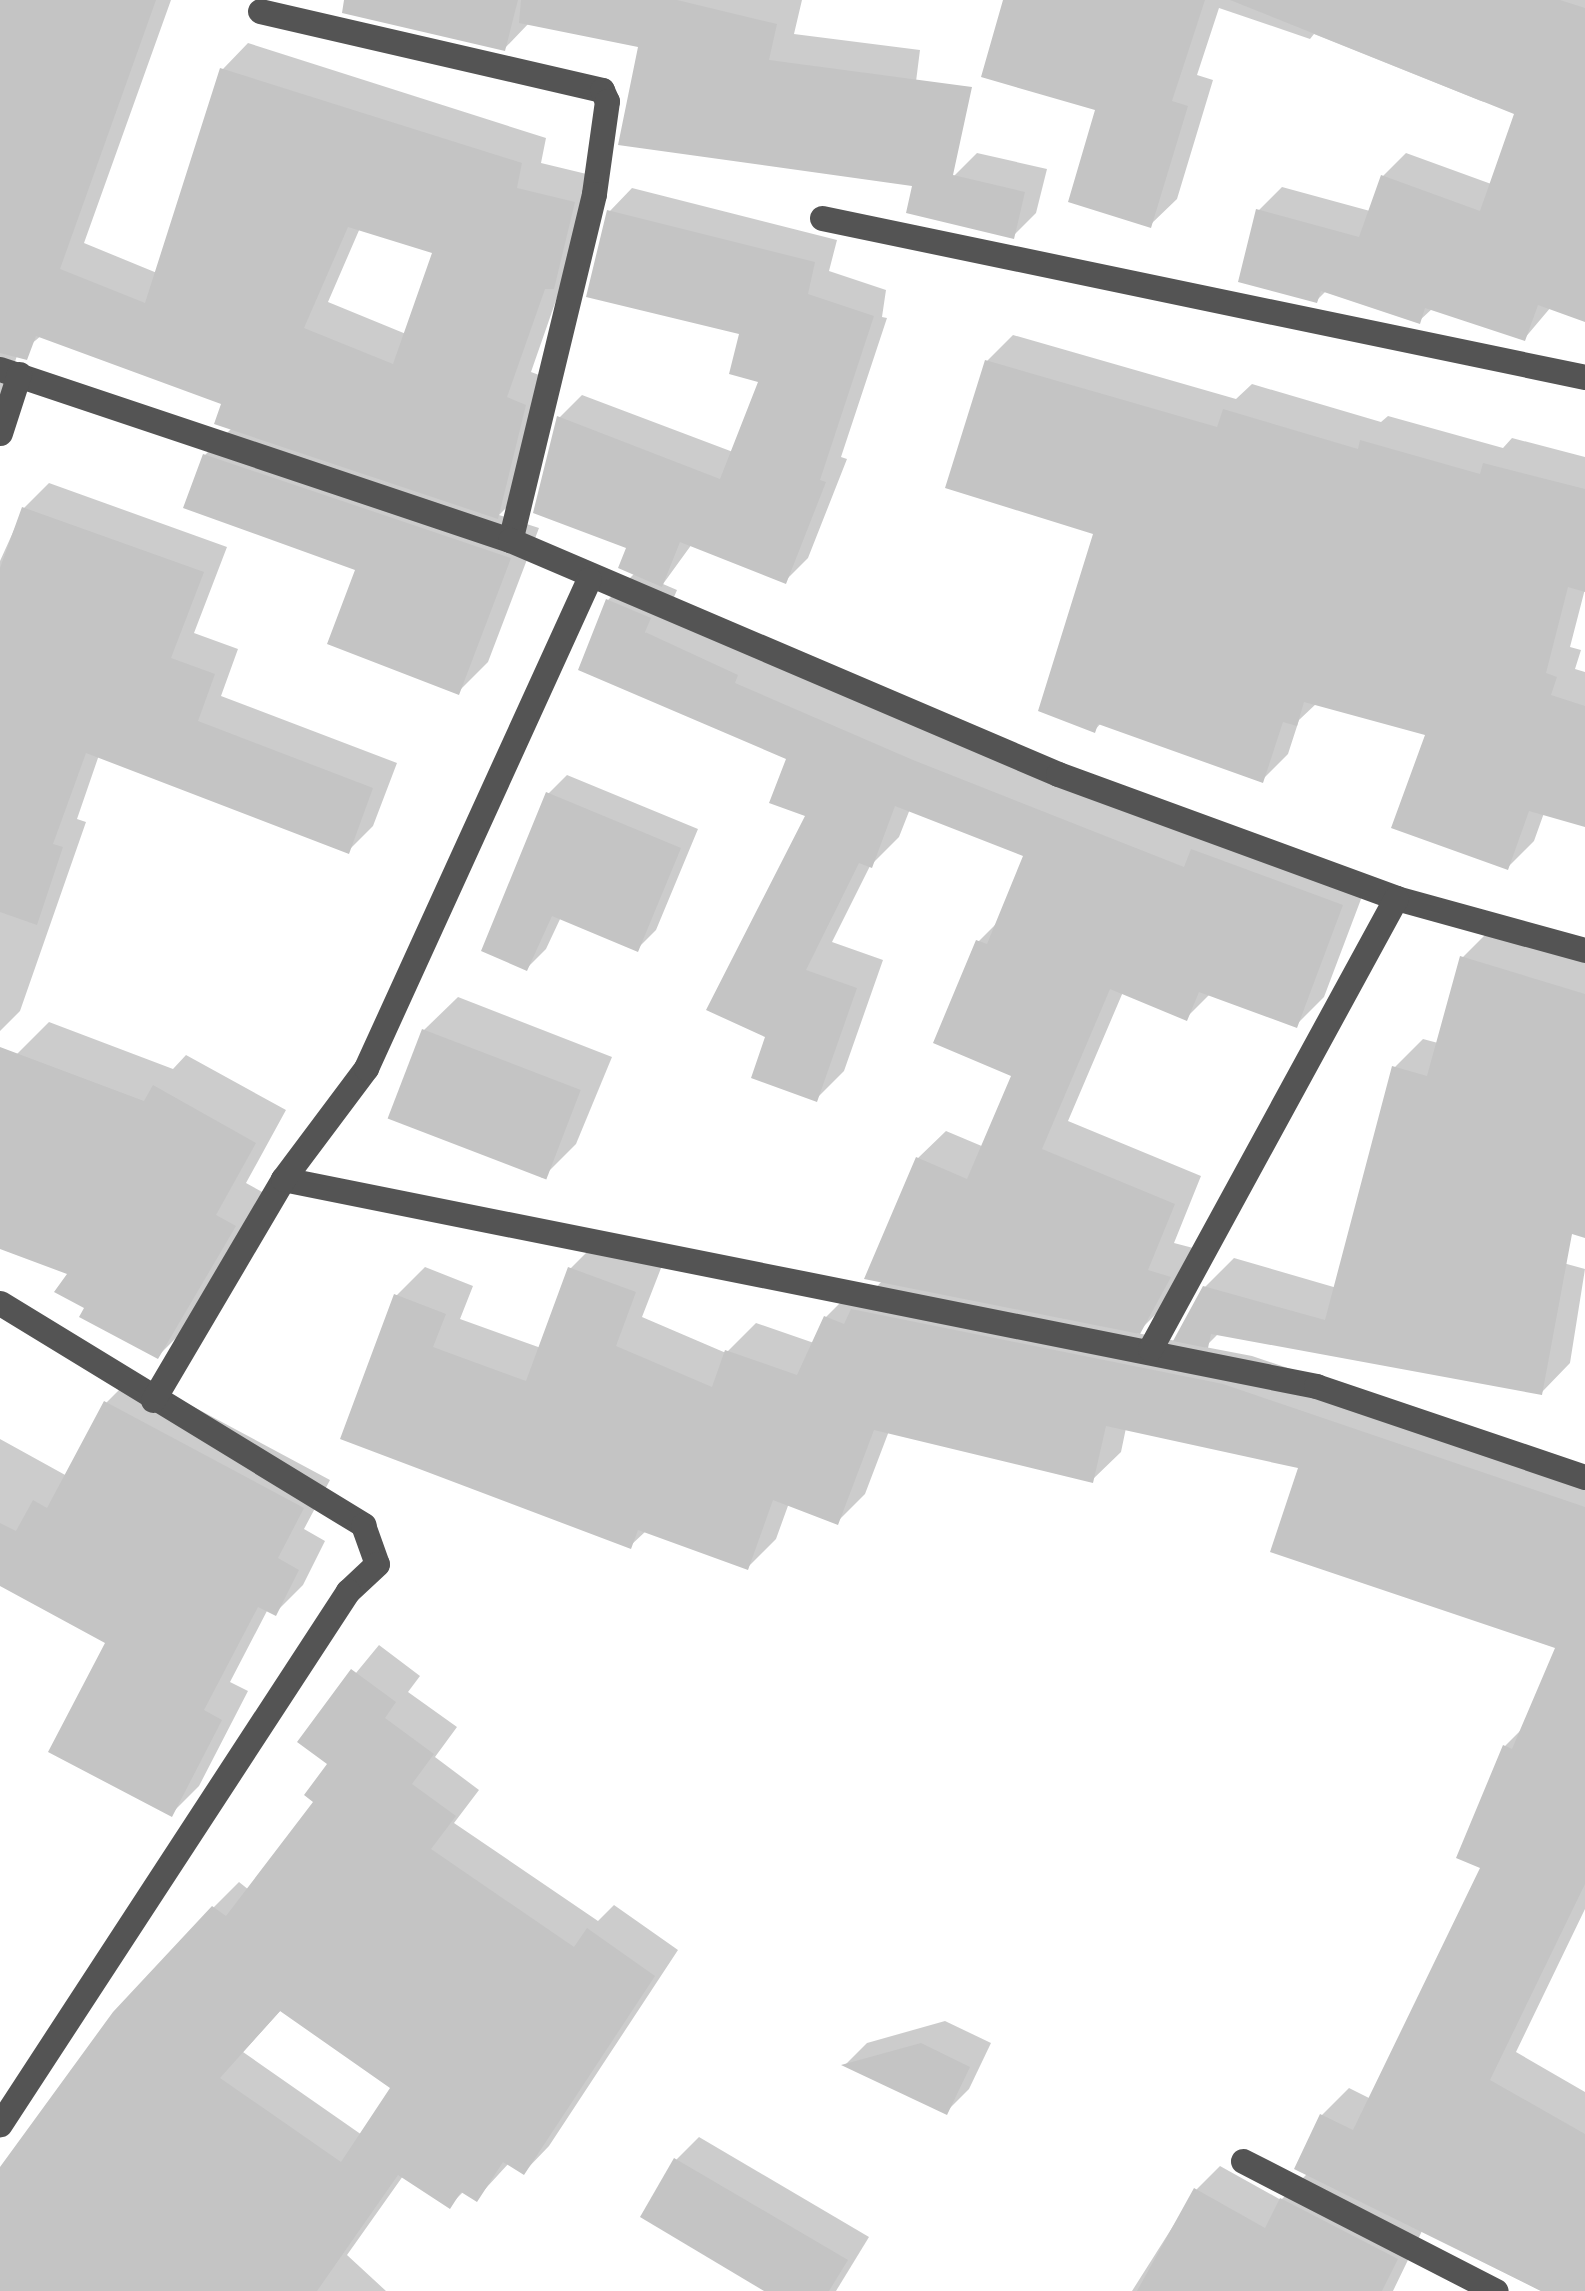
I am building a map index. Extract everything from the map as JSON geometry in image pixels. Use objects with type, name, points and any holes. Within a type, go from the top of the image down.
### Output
[{"type":"street","points":[[260,10],[602,90],[607,101],[594,194],[510,540]]},
{"type":"street","points":[[822,218],[1585,377]]},
{"type":"street","points":[[0,432],[9,372],[510,540],[589,578],[1058,774],[1396,898],[1585,950]]},
{"type":"street","points":[[153,1400],[283,1179],[366,1068],[589,578]]},
{"type":"street","points":[[1150,1349],[1396,898]]},
{"type":"street","points":[[283,1179],[1150,1349],[1316,1386],[1585,1477]]},
{"type":"street","points":[[0,1303],[362,1525],[377,1564],[348,1590],[0,2124]]},
{"type":"street","points":[[1243,2161],[1496,2291]]},
{"type":"building","points":[[0,0],[156,0],[60,269],[145,303],[220,68],[522,163],[517,188],[575,202],[554,289],[545,289],[507,397],[526,405],[498,519],[214,424],[221,404],[36,336],[27,360],[0,353]],"holes":[[[348,227],[432,253],[393,364],[304,328]]]},
{"type":"building","points":[[344,0],[518,0],[505,51],[342,13]]},
{"type":"building","points":[[521,0],[677,0],[777,24],[769,60],[972,87],[953,175],[1025,192],[1014,239],[906,213],[912,186],[618,145],[638,47],[519,23]]},
{"type":"building","points":[[1003,0],[1205,0],[1172,101],[1188,106],[1151,228],[1068,202],[1095,110],[981,77]]},
{"type":"building","points":[[1230,0],[1560,0],[1585,8],[1585,322],[1538,305],[1525,341],[1425,308],[1420,324],[1321,291],[1317,303],[1238,282],[1256,209],[1359,237],[1381,175],[1480,211],[1514,114]]},
{"type":"building","points":[[607,210],[815,262],[808,294],[874,316],[820,480],[826,482],[786,584],[680,542],[662,587],[618,568],[626,548],[533,513],[557,416],[720,479],[758,382],[729,374],[739,334],[586,297]]},
{"type":"building","points":[[985,360],[1217,427],[1223,409],[1358,449],[1360,440],[1480,474],[1483,463],[1585,489],[1585,592],[1568,587],[1546,673],[1557,677],[1551,695],[1585,706],[1585,827],[1529,811],[1508,870],[1391,828],[1425,735],[1304,702],[1297,726],[1283,722],[1263,783],[1098,724],[1095,733],[1038,711],[1093,534],[945,488]]},
{"type":"building","points":[[203,454],[511,558],[459,695],[327,644],[355,570],[183,508]]},
{"type":"building","points":[[22,507],[204,572],[171,658],[215,674],[198,721],[373,788],[349,854],[86,753],[53,844],[63,847],[37,925],[0,912],[0,568]]},
{"type":"building","points":[[606,599],[651,618],[645,632],[738,675],[735,683],[913,760],[1184,867],[1191,849],[1343,905],[1297,1028],[1199,992],[1187,1021],[1110,989],[1042,1149],[1175,1204],[1148,1270],[1171,1277],[1140,1334],[864,1279],[916,1157],[967,1179],[1011,1076],[933,1043],[976,940],[987,944],[1023,856],[895,806],[872,868],[859,863],[806,970],[857,988],[817,1102],[751,1078],[765,1037],[706,1010],[805,816],[769,803],[786,759],[578,670]]},
{"type":"building","points":[[546,792],[681,848],[638,952],[552,916],[527,971],[481,951]]},
{"type":"building","points":[[1460,956],[1585,994],[1585,1238],[1572,1234],[1542,1395],[1211,1334],[1208,1348],[1173,1341],[1203,1286],[1325,1320],[1392,1066],[1427,1076]]},
{"type":"building","points":[[422,1029],[581,1090],[546,1180],[388,1119]]},
{"type":"building","points":[[0,1047],[144,1101],[153,1085],[256,1143],[216,1215],[236,1226],[158,1359],[79,1317],[84,1308],[54,1292],[67,1274],[0,1249]]},
{"type":"building","points":[[568,1267],[636,1292],[616,1346],[712,1387],[725,1350],[797,1375],[824,1316],[844,1324],[851,1309],[1223,1384],[1585,1507],[1585,1884],[1490,2080],[1585,2134],[1585,2291],[1541,2291],[1294,2169],[1320,2114],[1353,2130],[1480,1868],[1456,1858],[1503,1745],[1512,1749],[1555,1648],[1270,1552],[1298,1468],[1106,1426],[1093,1483],[874,1430],[838,1525],[773,1500],[748,1570],[638,1530],[631,1549],[340,1439],[394,1294],[446,1314],[433,1347],[526,1381]]},
{"type":"building","points":[[104,1401],[304,1508],[278,1558],[299,1570],[276,1616],[258,1607],[204,1710],[222,1720],[172,1817],[48,1752],[105,1643],[0,1586],[0,1523],[16,1531],[33,1500],[47,1508]]},
{"type":"building","points":[[351,1669],[396,1702],[385,1718],[434,1754],[412,1784],[456,1816],[431,1849],[574,1947],[587,1928],[655,1976],[524,2175],[503,2162],[477,2202],[461,2192],[450,2209],[398,2175],[317,2291],[0,2291],[0,2167],[113,2012],[212,1906],[226,1916],[313,1802],[304,1795],[327,1764],[297,1742]],"holes":[[[280,2011],[390,2088],[341,2162],[220,2078]]]},
{"type":"building","points":[[921,2043],[970,2067],[947,2115],[841,2065]]},
{"type":"building","points":[[674,2158],[848,2260],[829,2291],[764,2291],[640,2217]]},
{"type":"building","points":[[1194,2188],[1265,2228],[1280,2198],[1398,2259],[1382,2291],[1137,2291]]}]
